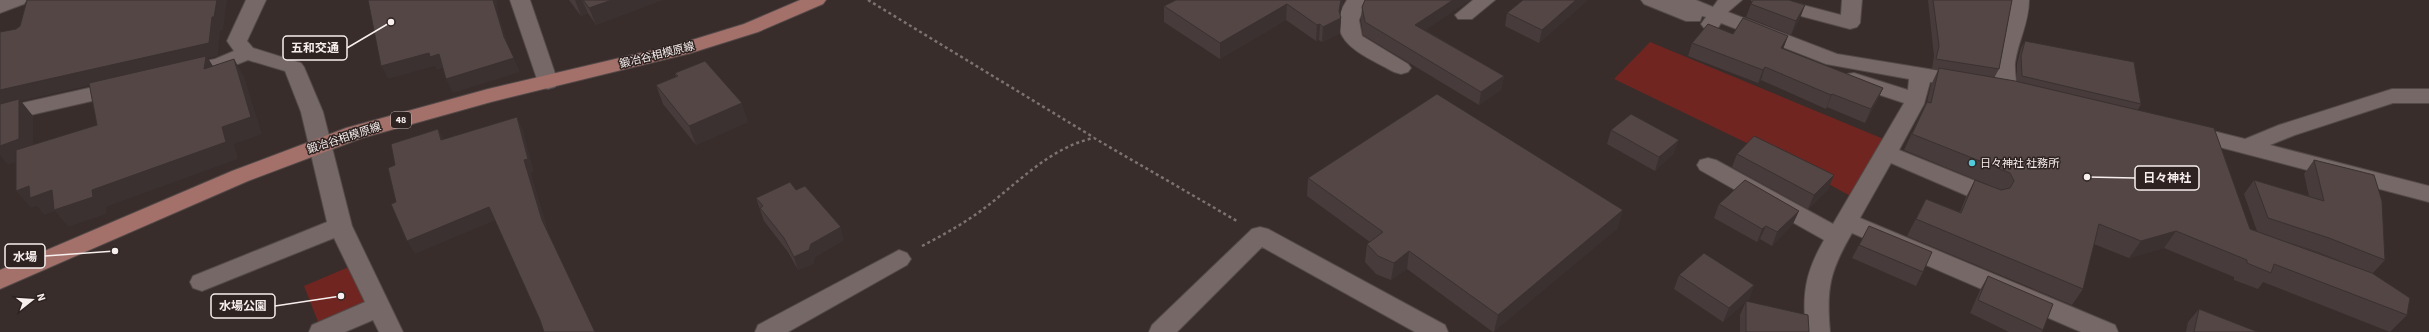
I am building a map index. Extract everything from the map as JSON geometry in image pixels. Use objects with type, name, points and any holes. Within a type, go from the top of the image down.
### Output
[{"type":"main road","name":"鍛冶谷相模原線","points":[[0,280],[240,176],[319,145],[369,129],[548,82],[684,49],[751,28],[816,0]]},
{"type":"street","points":[[0,7],[17,0]]},
{"type":"street","points":[[246,53],[237,41],[256,0]]},
{"type":"street","points":[[520,0],[548,82]]},
{"type":"street","points":[[1357,0],[1350,13],[1349,28],[1355,41],[1401,68]]},
{"type":"street","points":[[1465,15],[1486,0]]},
{"type":"street","points":[[1651,0],[1714,20],[1853,71],[1915,100]]},
{"type":"street","points":[[1679,0],[1714,20]]},
{"type":"street","points":[[1714,20],[1725,3],[1732,0]]},
{"type":"street","points":[[1762,0],[1850,23],[1852,0]]},
{"type":"street","points":[[1992,86],[2005,64],[2018,15],[2019,0]]},
{"type":"street","points":[[166,77],[221,64],[246,53],[272,59],[294,67],[312,112],[340,226],[391,332]]},
{"type":"street","points":[[1853,71],[1920,73],[2029,94]]},
{"type":"street","points":[[1818,332],[1815,299],[1824,261],[1841,228],[1886,153],[1915,100],[1919,89],[1920,73]]},
{"type":"street","points":[[0,115],[135,84]]},
{"type":"street","points":[[2246,147],[2287,130],[2392,96],[2429,96]]},
{"type":"street","points":[[2167,127],[2429,194]]},
{"type":"street","points":[[2213,138],[2220,159]]},
{"type":"street","points":[[1886,153],[1992,197]]},
{"type":"street","points":[[1708,165],[1841,228],[2106,332]]},
{"type":"street","points":[[202,282],[340,226]]},
{"type":"street","points":[[1161,332],[1260,234],[1436,332]]},
{"type":"street","points":[[767,332],[899,259]]},
{"type":"street","points":[[321,332],[378,307]]},
{"type":"path","points":[[868,0],[1094,138],[1260,234]]},
{"type":"path","points":[[899,259],[970,219],[1038,167],[1074,143],[1083,138],[1094,138]]},
{"type":"shaded area","points":[[1650,42],[1886,140],[1854,198],[1803,170],[1614,79]]},
{"type":"shaded area","points":[[358,263],[378,307],[322,332],[304,286]]},
{"type":"building","points":[[27,0],[217,0],[214,17],[212,17],[209,43],[0,90],[0,32],[16,29],[20,26]]},
{"type":"building","points":[[368,0],[493,0],[504,37],[514,58],[446,79],[439,54],[430,57],[429,53],[381,66]]},
{"type":"building","points":[[583,0],[612,0],[589,8]]},
{"type":"building","points":[[1176,0],[1341,0],[1339,11],[1341,18],[1323,27],[1320,24],[1317,25],[1287,4],[1220,43],[1164,6]]},
{"type":"building","points":[[1365,0],[1453,0],[1415,25],[1504,76],[1481,92],[1365,22],[1362,7]]},
{"type":"building","points":[[1523,0],[1576,0],[1542,30],[1507,13]]},
{"type":"building","points":[[1753,0],[1789,0],[1805,5],[1796,21],[1751,4]]},
{"type":"building","points":[[1933,0],[2012,0],[1999,69],[1936,59],[1939,46]]},
{"type":"building","points":[[1743,18],[1788,36],[1781,48],[1883,88],[1871,109],[1832,94],[1831,95],[1765,67],[1763,70],[1692,43],[1708,24],[1733,34]]},
{"type":"building","points":[[2025,41],[2134,62],[2141,104],[2022,76],[2021,56]]},
{"type":"building","points":[[206,56],[204,69],[234,59],[251,117],[222,127],[226,142],[92,190],[93,197],[54,210],[52,190],[30,198],[29,186],[16,191],[16,150],[97,125],[89,83]]},
{"type":"building","points":[[705,61],[742,103],[689,126],[656,85],[678,76],[675,73]]},
{"type":"building","points":[[1939,68],[2015,81],[2214,128],[2250,229],[2372,273],[2410,298],[2407,315],[2274,264],[2271,273],[2247,263],[2247,260],[2176,231],[2141,241],[2099,224],[2083,289],[1916,219],[1926,199],[1961,213],[1975,180],[2001,190],[2010,188],[2014,181],[2010,173],[1912,134],[1927,102],[1931,103]]},
{"type":"building","points":[[1437,94],[1623,210],[1498,315],[1409,251],[1394,263],[1378,256],[1367,244],[1383,232],[1308,178]]},
{"type":"building","points":[[19,99],[19,139],[0,146],[0,104]]},
{"type":"building","points":[[1631,114],[1679,140],[1659,157],[1611,130]]},
{"type":"building","points":[[517,117],[528,159],[524,160],[542,220],[595,332],[544,332],[489,207],[407,241],[391,204],[396,202],[388,168],[395,165],[391,144],[438,129],[441,140]]},
{"type":"building","points":[[1754,136],[1834,175],[1814,195],[1737,154]]},
{"type":"building","points":[[2314,160],[2374,175],[2382,201],[2385,260],[2329,238],[2268,218],[2254,180],[2324,201]]},
{"type":"building","points":[[1745,180],[1799,211],[1777,232],[1766,226],[1762,229],[1719,204]]},
{"type":"building","points":[[790,182],[796,190],[805,186],[841,227],[811,244],[809,250],[794,257],[784,238],[760,208],[763,206],[756,198]]},
{"type":"building","points":[[1869,226],[1932,252],[1923,272],[1859,245]]},
{"type":"building","points":[[1704,253],[1754,285],[1729,308],[1679,275]]},
{"type":"building","points":[[1988,276],[2053,304],[2043,330],[1978,300]]},
{"type":"building","points":[[1746,301],[1808,315],[1809,332],[1746,332]]},
{"type":"building","points":[[2199,309],[2258,332],[2194,332]]},
{"type":"place","name":"五和交通","points":[[391,22]]},
{"type":"place","name":"日々神社 社務所","points":[[1972,163]]},
{"type":"place","name":"日々神社","points":[[2087,177]]},
{"type":"place","name":"水場","points":[[115,251]]},
{"type":"place","name":"水場公園","points":[[341,296]]}]
